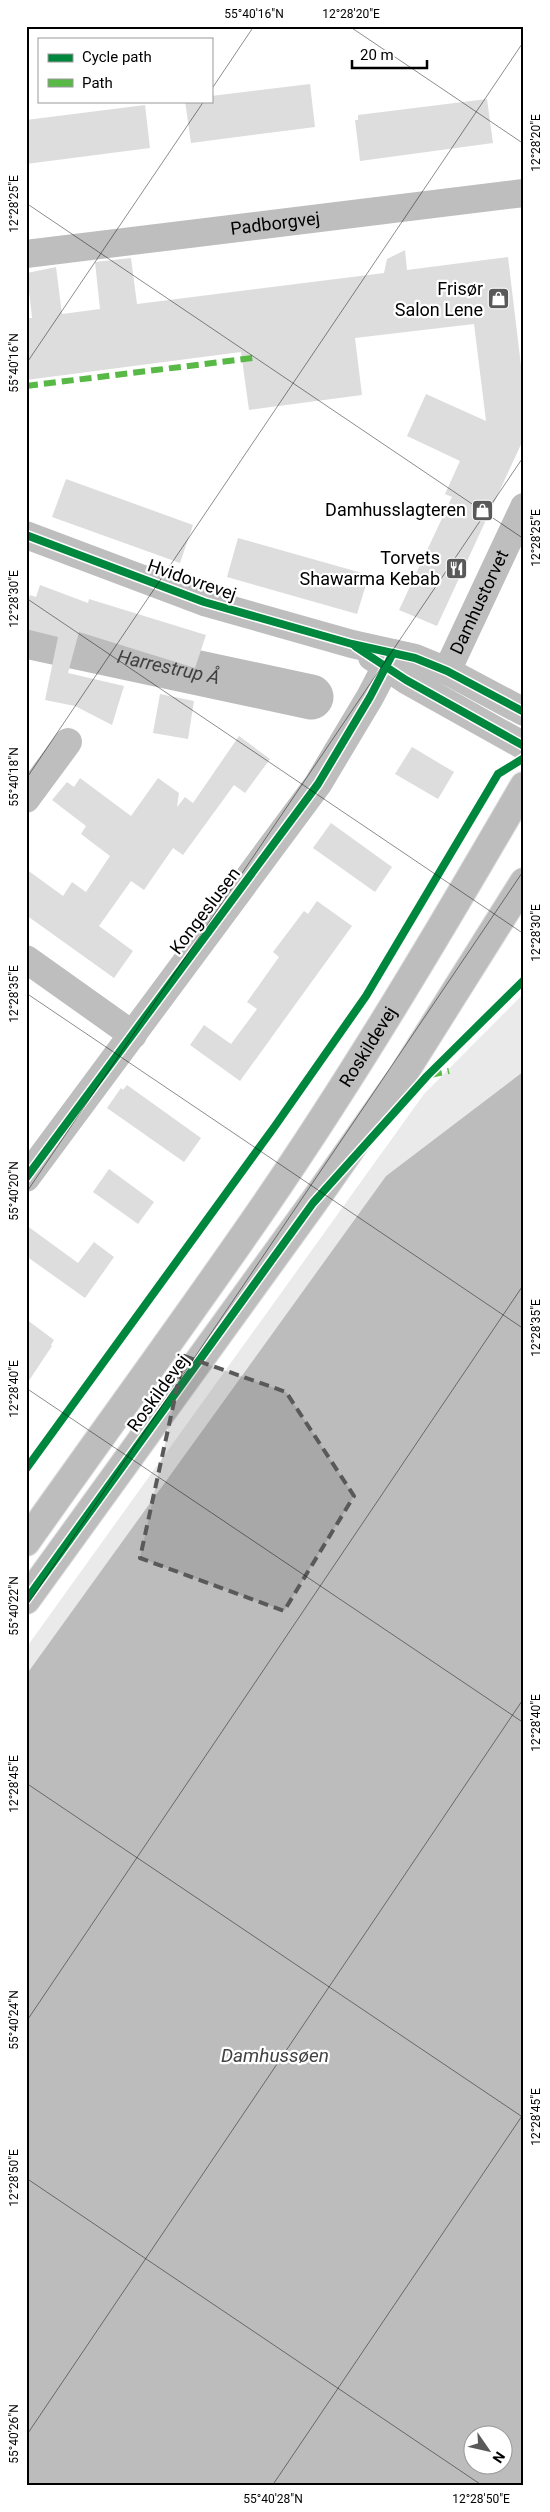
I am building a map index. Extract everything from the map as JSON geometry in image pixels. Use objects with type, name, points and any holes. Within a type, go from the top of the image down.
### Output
[{"type":"main road","name":"Roskildevej","points":[[26,1542],[263,1208],[334,1101],[447,918],[524,786]]},
{"type":"main road","name":"Roskildevej","points":[[26,1600],[392,1090],[524,882]]},
{"type":"street","name":"Padborgvej","points":[[26,254],[524,193]]},
{"type":"street","name":"Damhustorvet","points":[[447,670],[524,506]]},
{"type":"street","name":"Hvidovrevej","points":[[26,535],[204,602],[352,644],[389,660],[524,746]]},
{"type":"street","name":"Hvidovrevej","points":[[389,660],[447,670],[524,712]]},
{"type":"street","name":"Kongeslusen","points":[[26,1178],[318,784],[389,660]]},
{"type":"street","points":[[26,799],[68,742]]},
{"type":"street","points":[[26,959],[132,1035]]},
{"type":"highlighted area","points":[[184,1356],[286,1392],[354,1496],[284,1611],[140,1558]]},
{"type":"shaded area","points":[[524,993],[524,1071],[386,1176],[26,1675],[26,1648],[424,1094]]},
{"type":"water","name":"Damhussøen","points":[[524,1071],[524,2486],[26,2486],[26,1675],[386,1176]]},
{"type":"building","points":[[310,84],[315,127],[191,143],[185,102],[212,102],[212,96]]},
{"type":"building","points":[[487,99],[493,143],[360,161],[355,120],[358,120],[358,115]]},
{"type":"building","points":[[145,105],[150,148],[26,164],[26,120]]},
{"type":"building","points":[[405,250],[407,270],[508,257],[524,391],[524,438],[437,626],[399,610],[452,497],[445,494],[460,461],[407,436],[426,394],[486,421],[474,324],[355,338],[362,395],[249,410],[241,352],[26,380],[26,318],[32,318],[27,273],[56,267],[62,314],[100,309],[95,262],[131,258],[137,304],[384,273],[387,259]]},
{"type":"building","points":[[66,479],[193,525],[180,563],[52,517]]},
{"type":"building","points":[[238,538],[369,575],[357,614],[227,577]]},
{"type":"building","points":[[40,585],[88,603],[89,599],[206,635],[195,668],[79,632],[68,673],[124,686],[112,725],[75,706],[45,700],[58,637],[26,629],[26,607],[30,595],[36,597]]},
{"type":"building","points":[[160,694],[194,701],[188,739],[153,733]]},
{"type":"building","points":[[239,736],[270,759],[245,793],[234,785],[183,855],[173,848],[144,890],[131,881],[99,926],[133,951],[114,978],[26,915],[26,869],[63,896],[72,882],[86,892],[110,856],[81,834],[86,826],[52,800],[67,782],[74,787],[80,778],[131,816],[158,778],[179,793],[177,807],[185,797],[193,803]]},
{"type":"building","points":[[412,747],[454,772],[438,799],[395,774]]},
{"type":"building","points":[[331,823],[392,867],[375,892],[313,848]]},
{"type":"building","points":[[317,901],[352,926],[240,1081],[190,1045],[204,1025],[231,1044],[257,1009],[247,1002],[279,957],[273,952],[304,911],[308,914]]},
{"type":"building","points":[[127,1085],[201,1138],[184,1162],[107,1108],[121,1088],[123,1090]]},
{"type":"building","points":[[109,1169],[154,1202],[138,1224],[93,1192]]},
{"type":"building","points":[[26,1225],[78,1263],[94,1242],[114,1257],[85,1298],[26,1256]]},
{"type":"building","points":[[26,1319],[54,1340],[26,1385]]},
{"type":"waterway","name":"Harrestrup Å","points":[[26,636],[311,697]]},
{"type":"marked path","points":[[26,386],[253,358]]},
{"type":"marked path","points":[[430,1075],[449,1071]]},
{"type":"cycle path","points":[[26,535],[204,602],[352,644],[415,658],[447,671],[524,712]]},
{"type":"cycle path","points":[[356,647],[406,680],[524,746]]},
{"type":"cycle path","points":[[26,1178],[318,784],[370,697],[393,653]]},
{"type":"cycle path","points":[[26,1469],[275,1126],[366,996],[498,774],[524,758]]},
{"type":"cycle path","points":[[26,1600],[313,1203],[427,1076],[524,980]]},
{"type":"place","name":"Frisør Salon Lene","points":[[499,299]]},
{"type":"place","name":"Damhusslagteren","points":[[482,510]]},
{"type":"place","name":"Torvets Shawarma Kebab","points":[[456,568]]}]
